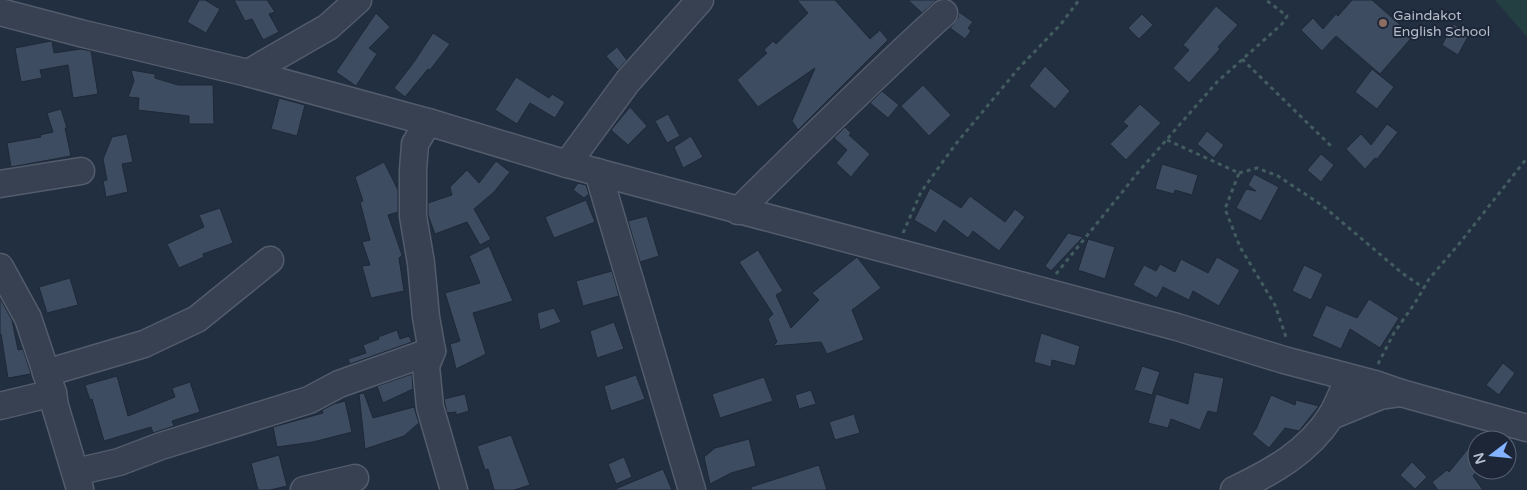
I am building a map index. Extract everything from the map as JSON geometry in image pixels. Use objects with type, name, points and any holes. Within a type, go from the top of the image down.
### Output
[{"type":"street","points":[[248,73],[328,27],[358,0]]},
{"type":"street","points":[[567,164],[628,81],[700,0]]},
{"type":"street","points":[[0,12],[248,73],[428,122],[567,164],[700,198],[738,210],[1178,328],[1284,360],[1527,428]]},
{"type":"street","points":[[738,210],[841,111],[866,84],[944,13]]},
{"type":"street","points":[[428,122],[415,144],[412,216],[421,263],[426,317],[432,351],[426,366],[430,407],[454,490]]},
{"type":"street","points":[[0,184],[81,171]]},
{"type":"street","points":[[598,172],[692,490]]},
{"type":"street","points":[[0,406],[144,344],[196,319],[270,260]]},
{"type":"street","points":[[0,267],[28,318],[50,383],[55,406],[78,481],[119,462],[161,446],[309,400],[338,384],[432,351]]},
{"type":"street","points":[[1234,490],[1266,475],[1309,444],[1331,416],[1349,378]]},
{"type":"street","points":[[1331,416],[1380,396],[1400,393]]},
{"type":"street","points":[[304,490],[355,478]]},
{"type":"path","points":[[897,253],[906,225],[921,192],[980,114],[1061,24],[1079,0]]},
{"type":"path","points":[[1046,292],[1054,277],[1140,170],[1217,82],[1282,24],[1287,16],[1266,0]]},
{"type":"path","points":[[1242,59],[1332,147]]},
{"type":"path","points":[[1167,140],[1239,173],[1257,168],[1278,176],[1323,206],[1402,273],[1424,288]]},
{"type":"path","points":[[1375,384],[1376,367],[1394,333],[1428,279],[1459,244],[1527,158]]},
{"type":"path","points":[[1239,173],[1225,209],[1240,246],[1275,305],[1288,338],[1284,360]]},
{"type":"green space","points":[[1495,0],[1527,0],[1527,37]]},
{"type":"building","points":[[199,0],[205,0],[220,9],[206,33],[187,22]]},
{"type":"building","points":[[234,0],[267,0],[275,12],[269,14],[279,32],[263,40],[252,19],[245,21]]},
{"type":"building","points":[[797,0],[835,0],[870,39],[880,30],[888,40],[798,130],[792,121],[815,68],[758,107],[737,80],[767,53],[764,50],[773,41],[776,44],[808,13]]},
{"type":"building","points":[[908,0],[937,0],[922,13]]},
{"type":"building","points":[[1352,0],[1372,0],[1413,36],[1380,74],[1336,36],[1322,51],[1301,30],[1313,18],[1323,29]]},
{"type":"building","points":[[1216,6],[1238,25],[1218,47],[1220,49],[1189,83],[1173,68],[1189,50],[1183,45]]},
{"type":"building","points":[[959,12],[973,22],[968,28],[971,31],[965,39],[950,28],[958,18]]},
{"type":"building","points":[[376,13],[390,27],[369,48],[377,54],[356,86],[336,72]]},
{"type":"building","points":[[1142,14],[1153,25],[1139,39],[1128,28]]},
{"type":"building","points":[[1453,24],[1470,33],[1458,55],[1442,45]]},
{"type":"building","points":[[433,33],[450,44],[430,70],[428,69],[405,97],[394,88]]},
{"type":"building","points":[[52,41],[54,53],[81,49],[91,51],[98,94],[73,98],[68,65],[40,70],[42,78],[21,82],[15,48]]},
{"type":"building","points":[[617,47],[627,60],[618,70],[606,56]]},
{"type":"building","points":[[1045,66],[1070,91],[1055,109],[1029,86]]},
{"type":"building","points":[[1372,69],[1394,87],[1377,109],[1355,92]]},
{"type":"building","points":[[131,70],[155,74],[155,78],[178,85],[213,85],[214,124],[189,124],[189,116],[138,110],[139,98],[128,97],[134,81]]},
{"type":"building","points":[[516,77],[549,98],[552,94],[565,102],[555,118],[530,103],[517,124],[495,110]]},
{"type":"building","points":[[923,85],[951,115],[929,136],[901,106]]},
{"type":"building","points":[[882,91],[899,105],[888,118],[870,103]]},
{"type":"building","points":[[279,98],[305,105],[297,136],[271,129]]},
{"type":"building","points":[[1140,104],[1161,123],[1126,160],[1110,144],[1128,126],[1123,122]]},
{"type":"building","points":[[630,107],[647,126],[628,145],[611,130]]},
{"type":"building","points":[[61,109],[67,128],[65,128],[71,156],[11,167],[7,143],[41,137],[40,135],[53,132],[47,113]]},
{"type":"building","points":[[668,114],[680,136],[667,143],[655,121]]},
{"type":"building","points":[[1387,124],[1398,132],[1377,159],[1375,158],[1365,169],[1346,149],[1361,134],[1371,145]]},
{"type":"building","points":[[845,127],[851,133],[849,135],[870,154],[851,177],[836,163],[847,150],[834,138]]},
{"type":"building","points":[[1207,131],[1224,145],[1214,158],[1197,144]]},
{"type":"building","points":[[127,134],[133,162],[122,164],[128,192],[106,197],[103,181],[107,180],[103,159],[112,137]]},
{"type":"building","points":[[691,136],[703,157],[683,168],[674,147]]},
{"type":"building","points":[[1321,154],[1334,165],[1321,182],[1307,170]]},
{"type":"building","points":[[496,161],[510,172],[494,192],[474,209],[491,239],[480,245],[467,222],[435,234],[428,215],[428,203],[452,195],[450,187],[467,170],[479,183]]},
{"type":"building","points":[[384,162],[398,190],[398,212],[388,215],[402,255],[399,258],[404,291],[371,298],[362,266],[370,265],[362,242],[370,240],[360,202],[363,201],[355,177]]},
{"type":"building","points":[[1162,164],[1198,175],[1192,195],[1175,190],[1174,194],[1155,189]]},
{"type":"building","points":[[1254,174],[1279,187],[1261,221],[1236,208],[1246,189],[1256,191],[1248,185]]},
{"type":"building","points":[[578,183],[586,185],[589,194],[584,198],[573,190]]},
{"type":"building","points":[[930,188],[961,208],[970,196],[1005,222],[1015,209],[1025,217],[999,251],[973,231],[968,238],[944,220],[936,233],[914,220]]},
{"type":"building","points":[[586,200],[595,222],[554,238],[545,217]]},
{"type":"building","points":[[220,208],[233,243],[203,254],[204,257],[179,268],[167,244],[204,227],[199,215]]},
{"type":"building","points":[[647,216],[659,256],[640,262],[628,221]]},
{"type":"building","points":[[1068,233],[1083,237],[1051,271],[1045,266]]},
{"type":"building","points":[[1088,239],[1115,247],[1105,279],[1078,270]]},
{"type":"building","points":[[489,246],[513,301],[473,313],[486,354],[456,369],[450,344],[460,341],[445,293],[480,283],[469,256]]},
{"type":"building","points":[[758,250],[783,291],[776,295],[791,328],[819,300],[812,293],[857,257],[881,288],[852,310],[864,340],[827,354],[821,342],[773,346],[777,342],[768,319],[773,314],[739,262]]},
{"type":"building","points":[[1217,257],[1240,270],[1219,306],[1193,291],[1189,300],[1163,287],[1157,298],[1133,285],[1144,265],[1156,271],[1160,264],[1175,272],[1181,259],[1208,273]]},
{"type":"building","points":[[1304,265],[1323,274],[1311,300],[1292,291]]},
{"type":"building","points":[[612,271],[619,296],[583,306],[576,281]]},
{"type":"building","points":[[70,278],[78,305],[47,313],[39,287]]},
{"type":"building","points":[[0,298],[12,320],[18,350],[23,349],[31,374],[8,378],[0,334]]},
{"type":"building","points":[[1369,299],[1399,318],[1380,348],[1350,329],[1341,349],[1312,336],[1326,305],[1357,318]]},
{"type":"building","points":[[554,308],[561,322],[540,330],[537,313]]},
{"type":"building","points":[[614,322],[624,349],[597,358],[590,331]]},
{"type":"building","points":[[397,330],[400,339],[409,336],[412,342],[350,364],[348,359],[366,353],[363,345]]},
{"type":"building","points":[[1041,333],[1080,346],[1075,366],[1052,360],[1051,367],[1034,362]]},
{"type":"building","points":[[1503,363],[1515,373],[1499,395],[1486,385]]},
{"type":"building","points":[[1142,366],[1160,372],[1152,395],[1134,390]]},
{"type":"building","points":[[1194,372],[1224,378],[1217,413],[1208,411],[1200,430],[1171,419],[1168,428],[1148,423],[1156,394],[1188,404]]},
{"type":"building","points":[[412,374],[413,389],[383,403],[377,386]]},
{"type":"building","points":[[636,375],[645,399],[611,411],[604,386]]},
{"type":"building","points":[[117,376],[128,416],[175,397],[172,388],[190,382],[200,412],[172,421],[174,426],[153,433],[151,427],[104,441],[92,399],[90,400],[85,385]]},
{"type":"building","points":[[764,377],[773,401],[720,418],[712,394]]},
{"type":"building","points":[[811,390],[816,404],[799,409],[795,395]]},
{"type":"building","points":[[364,393],[373,418],[414,407],[419,423],[404,436],[365,449],[359,394]]},
{"type":"building","points":[[465,394],[469,411],[456,415],[456,412],[447,413],[444,399]]},
{"type":"building","points":[[1271,395],[1295,405],[1296,400],[1319,406],[1299,431],[1285,428],[1269,448],[1252,434]]},
{"type":"building","points":[[345,401],[352,432],[313,442],[277,447],[273,427],[323,413],[322,410]]},
{"type":"building","points":[[854,414],[860,433],[835,440],[829,422]]},
{"type":"building","points":[[511,435],[530,485],[514,490],[494,490],[488,469],[485,470],[477,446]]},
{"type":"building","points":[[749,439],[756,466],[731,473],[710,484],[704,457],[715,448]]},
{"type":"building","points":[[1467,450],[1467,480],[1476,480],[1483,490],[1438,490],[1432,482],[1447,470],[1449,472]]},
{"type":"building","points":[[279,455],[287,486],[270,490],[258,490],[251,463]]},
{"type":"building","points":[[624,457],[632,477],[616,484],[608,464]]},
{"type":"building","points":[[1412,462],[1427,477],[1415,489],[1400,475]]},
{"type":"building","points":[[819,465],[827,490],[751,490],[751,487]]},
{"type":"building","points":[[663,469],[672,490],[613,490]]},
{"type":"place","name":"Gaindakot English School","points":[[1383,23]]}]
